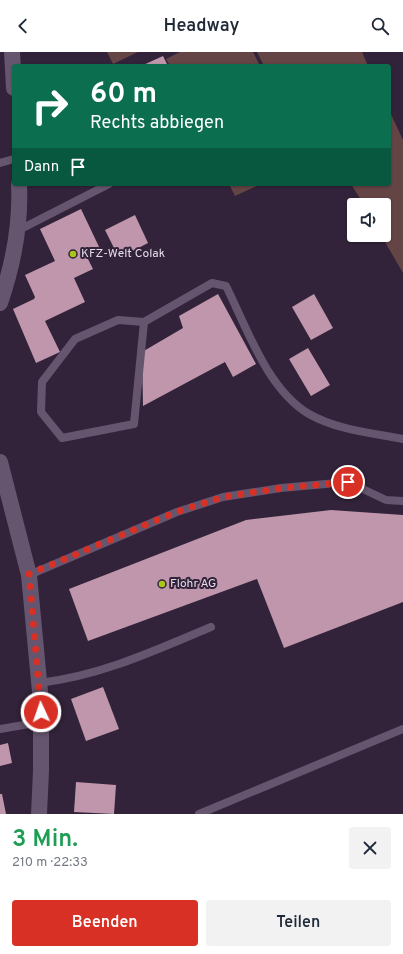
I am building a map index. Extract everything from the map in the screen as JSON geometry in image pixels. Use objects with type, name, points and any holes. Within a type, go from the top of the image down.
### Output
[{"type":"street","points":[[12,52],[13,64]]},
{"type":"street","points":[[0,303],[9,276],[17,231],[19,186]]},
{"type":"street","points":[[0,462],[29,574],[41,722],[39,814]]},
{"type":"lane","points":[[0,163],[12,160]]},
{"type":"lane","points":[[17,231],[105,186]]},
{"type":"lane","points":[[144,322],[134,424],[62,438],[41,412],[42,382],[75,339],[118,320],[144,322],[212,283],[226,286],[268,370],[290,399],[309,414],[329,423],[403,439]]},
{"type":"lane","points":[[29,574],[176,512],[223,497],[281,488],[348,482],[386,500],[403,501]]},
{"type":"lane","points":[[39,683],[69,679],[124,663],[211,627]]},
{"type":"lane","points":[[0,730],[41,722]]},
{"type":"lane","points":[[199,814],[403,729]]},
{"type":"shaded area","points":[[107,52],[138,52],[113,64]]},
{"type":"shaded area","points":[[180,52],[253,52],[259,64],[169,64],[166,59]]},
{"type":"shaded area","points":[[257,52],[362,52],[367,64],[263,64]]},
{"type":"shaded area","points":[[391,114],[403,140],[403,273],[385,242],[391,242],[391,198],[360,198],[352,186],[391,186]]},
{"type":"shaded area","points":[[230,186],[257,186],[235,196]]},
{"type":"building","points":[[163,56],[167,64],[145,64]]},
{"type":"building","points":[[81,209],[101,251],[87,257],[93,269],[74,278],[85,302],[45,321],[60,352],[36,363],[13,309],[34,299],[35,297],[25,275],[55,261],[40,229]]},
{"type":"building","points":[[135,215],[148,243],[119,258],[105,230]]},
{"type":"building","points":[[218,294],[256,364],[233,377],[225,362],[143,406],[142,352],[183,328],[179,316]]},
{"type":"building","points":[[314,294],[333,328],[311,340],[292,307]]},
{"type":"building","points":[[308,348],[330,385],[311,396],[289,359]]},
{"type":"building","name":"Flohr AG","points":[[331,510],[403,515],[403,602],[284,648],[257,579],[88,641],[69,589],[246,520]]},
{"type":"building","points":[[103,687],[119,729],[86,741],[71,699]]},
{"type":"building","points":[[8,743],[12,763],[0,766],[0,745]]},
{"type":"building","points":[[76,782],[116,785],[114,814],[74,812]]},
{"type":"building","points":[[0,794],[2,794],[6,814],[0,814]]},
{"type":"place","name":"KFZ-Welt Colak","points":[[73,254]]},
{"type":"place","name":"Flohr AG","points":[[162,584]]},
{"type":"route","points":[[41,712],[29,574],[176,512],[223,497],[281,488],[348,482]]}]
